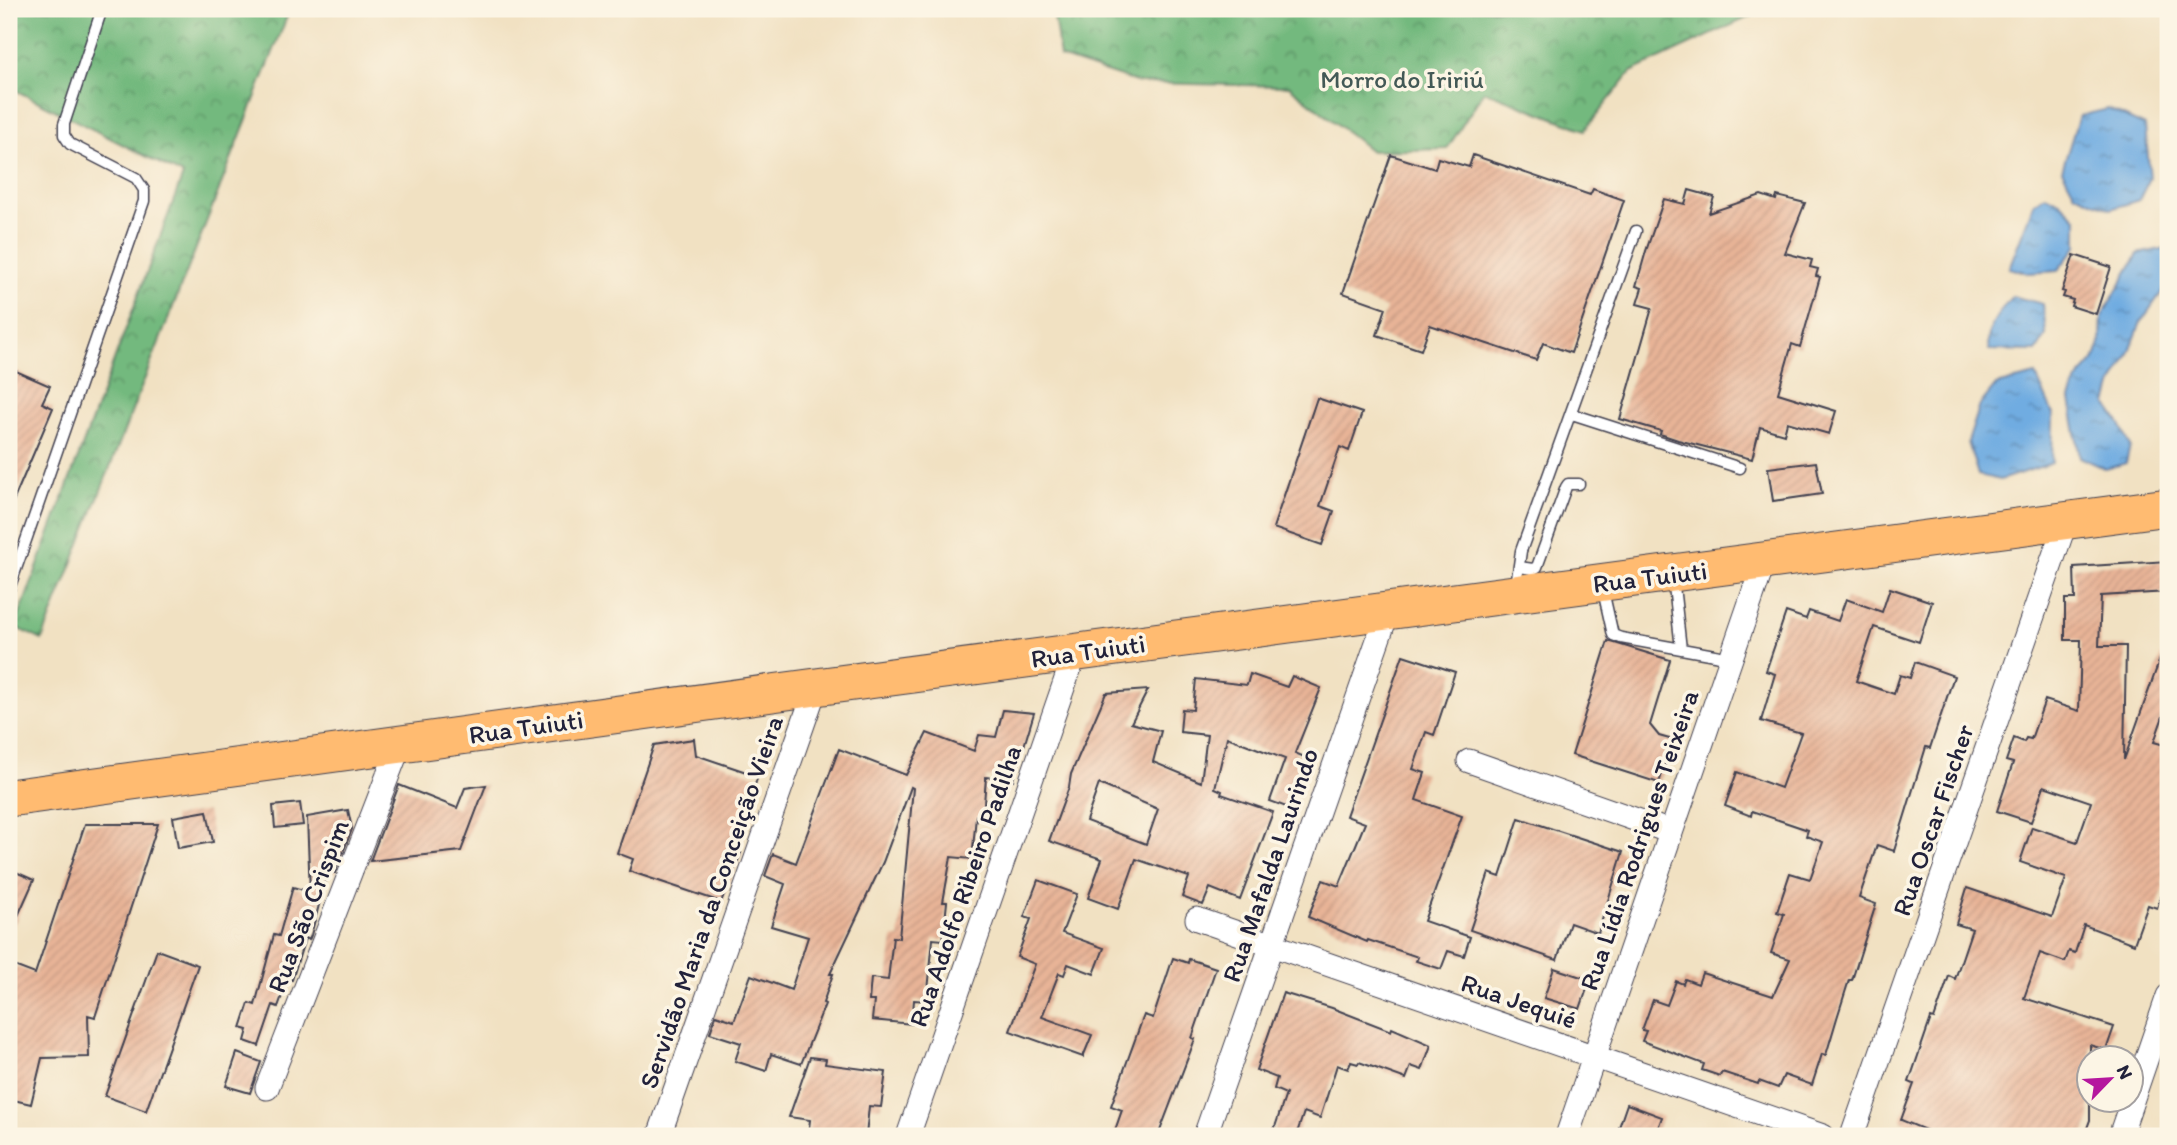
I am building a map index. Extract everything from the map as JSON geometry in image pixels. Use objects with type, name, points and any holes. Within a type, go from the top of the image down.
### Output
[{"type":"main road","name":"Rua Tuiuti","points":[[9,798],[1388,611],[1517,581],[1602,583],[2168,507]]},
{"type":"street","name":"Rua Oscar Fischer","points":[[1852,1136],[2066,521]]},
{"type":"street","name":"Rua Lídia Rodrigues Teixeira","points":[[1567,1136],[1764,562]]},
{"type":"street","name":"Rua Mafalda Laurindo","points":[[1205,1136],[1388,611]]},
{"type":"street","name":"Rua Adolfo Ribeiro Padilha","points":[[908,1136],[1075,653]]},
{"type":"street","name":"Servidão Maria da Conceição Vieira","points":[[659,1136],[816,687]]},
{"type":"street","name":"Rua São Crispim","points":[[267,1088],[400,744]]},
{"type":"street","points":[[1469,761],[1671,832]]},
{"type":"street","name":"Rua Jequié","points":[[1197,919],[1823,1136]]},
{"type":"street","points":[[2120,1136],[2168,996]]},
{"type":"lane","points":[[9,589],[144,201],[144,190],[136,178],[69,144],[64,135],[64,124],[102,9]]},
{"type":"lane","points":[[1517,581],[1521,551],[1636,231]]},
{"type":"lane","points":[[1572,414],[1740,468]]},
{"type":"lane","points":[[1517,581],[1537,567],[1566,487],[1568,484],[1579,484]]},
{"type":"lane","points":[[1672,574],[1681,649]]},
{"type":"lane","points":[[1602,583],[1610,628],[1614,635],[1731,658]]},
{"type":"green space","points":[[9,9],[290,9],[42,640],[15,627],[183,175],[9,87]]},
{"type":"green space","name":"Morro do Iririú","points":[[1053,9],[1766,9],[1631,72],[1585,130],[1484,91],[1447,149],[1371,151],[1289,86],[1139,83],[1060,57]]},
{"type":"water","points":[[2108,109],[2145,126],[2150,178],[2139,200],[2111,209],[2075,194],[2062,170],[2079,116]]},
{"type":"water","points":[[2045,195],[2059,201],[2077,219],[2077,246],[2057,271],[2029,273],[2009,268],[2034,203]]},
{"type":"water","points":[[2165,248],[2168,252],[2168,283],[2141,322],[2128,356],[2113,383],[2107,404],[2130,446],[2126,463],[2106,469],[2080,457],[2070,399],[2077,380],[2094,361],[2101,340],[2102,316],[2138,254]]},
{"type":"water","points":[[2012,296],[2043,304],[2046,335],[2036,351],[1989,350],[1991,328]]},
{"type":"water","points":[[2036,375],[2053,414],[2052,463],[2000,480],[1978,475],[1968,442],[1980,405],[1996,385]]},
{"type":"building","points":[[1391,155],[1435,169],[1438,158],[1469,167],[1473,155],[1590,195],[1593,189],[1624,200],[1571,353],[1543,343],[1536,360],[1430,325],[1421,350],[1377,335],[1386,308],[1343,293]]},
{"type":"building","points":[[1689,190],[1714,197],[1709,213],[1761,195],[1776,200],[1777,196],[1805,203],[1785,253],[1812,260],[1810,267],[1818,269],[1816,276],[1820,277],[1800,347],[1792,344],[1778,393],[1836,411],[1829,434],[1787,422],[1784,434],[1760,427],[1752,459],[1678,440],[1660,434],[1661,431],[1620,419],[1652,308],[1637,304],[1642,288],[1636,286],[1646,251],[1664,199],[1685,204]]},
{"type":"building","points":[[2074,255],[2111,267],[2096,314],[2071,306],[2073,300],[2063,297],[2065,292],[2062,291]]},
{"type":"building","points":[[9,368],[50,386],[42,403],[53,408],[9,511]]},
{"type":"building","points":[[1317,398],[1362,413],[1349,451],[1340,447],[1320,506],[1334,511],[1322,545],[1273,528]]},
{"type":"building","points":[[1816,462],[1822,494],[1773,501],[1768,468]]},
{"type":"building","points":[[2168,561],[2168,592],[2101,596],[2099,646],[2126,646],[2124,760],[2166,642],[2168,643],[2168,702],[2154,742],[2168,746],[2168,866],[2162,884],[2165,885],[2157,908],[2148,905],[2134,944],[2084,925],[2075,953],[2069,951],[2065,962],[2040,953],[2024,998],[2114,1027],[2108,1044],[2076,1044],[2076,1114],[2090,1114],[2084,1136],[1926,1136],[1928,1131],[1901,1120],[1914,1084],[1909,1082],[1931,1018],[1934,1019],[1949,976],[1955,979],[1972,929],[1956,924],[1967,888],[2052,917],[2066,878],[2020,862],[2032,827],[2077,842],[2091,802],[2044,786],[2031,822],[1997,811],[2013,763],[2006,761],[2014,738],[2024,742],[2026,738],[2031,739],[2045,700],[2079,711],[2081,640],[2065,640],[2065,599],[2075,599],[2074,567]]},
{"type":"building","points":[[1890,588],[1932,602],[1919,642],[1874,627],[1856,681],[1894,694],[1900,675],[1910,678],[1915,662],[1954,676],[1930,748],[1926,747],[1894,851],[1877,845],[1859,898],[1876,904],[1826,1055],[1822,1054],[1812,1085],[1784,1075],[1778,1088],[1722,1072],[1720,1076],[1702,1070],[1704,1064],[1642,1041],[1646,1031],[1642,1030],[1653,1000],[1667,1005],[1676,981],[1683,984],[1685,979],[1698,984],[1702,973],[1773,996],[1790,959],[1771,953],[1784,914],[1777,912],[1790,873],[1810,879],[1823,842],[1806,836],[1808,830],[1752,811],[1751,816],[1725,806],[1737,772],[1781,788],[1801,733],[1761,721],[1775,674],[1766,671],[1786,612],[1806,619],[1809,611],[1838,621],[1846,599],[1882,612]]},
{"type":"building","points":[[1608,641],[1670,660],[1650,725],[1659,736],[1673,740],[1659,783],[1572,755]]},
{"type":"building","points":[[1403,655],[1455,672],[1434,735],[1426,732],[1413,769],[1425,773],[1416,800],[1462,816],[1424,921],[1470,937],[1464,956],[1448,951],[1441,969],[1416,961],[1418,957],[1368,940],[1367,942],[1308,917],[1323,880],[1339,886],[1365,823],[1346,816]]},
{"type":"building","points":[[1250,674],[1287,687],[1292,676],[1321,688],[1295,753],[1307,758],[1289,808],[1270,801],[1285,759],[1227,737],[1215,788],[1222,791],[1221,794],[1273,812],[1240,900],[1210,888],[1203,905],[1182,897],[1189,877],[1136,859],[1118,909],[1088,898],[1102,859],[1049,841],[1069,787],[1071,774],[1106,693],[1148,690],[1131,723],[1161,731],[1153,762],[1201,782],[1207,735],[1180,732],[1182,709],[1193,710],[1196,679],[1247,685]],"holes":[[[1099,784],[1158,809],[1146,844],[1086,821]]]},
{"type":"building","points":[[1003,710],[1034,713],[1013,780],[986,777],[983,817],[976,816],[972,859],[951,857],[943,902],[947,902],[943,940],[933,939],[927,1001],[914,1000],[912,1024],[872,1020],[874,1001],[869,1001],[871,978],[888,980],[893,937],[899,938],[911,787],[883,862],[830,974],[833,974],[823,1003],[825,1004],[801,1064],[771,1054],[766,1071],[735,1061],[741,1043],[710,1033],[716,1015],[734,1021],[751,975],[791,990],[808,937],[771,926],[785,884],[765,876],[773,854],[796,863],[839,749],[906,775],[927,733],[974,751],[979,735],[996,737]]},
{"type":"building","points":[[694,739],[696,755],[758,776],[733,850],[741,853],[721,902],[629,871],[633,859],[617,853],[654,745]]},
{"type":"building","points":[[399,785],[457,808],[465,788],[486,785],[461,851],[370,861]]},
{"type":"building","points":[[300,803],[303,825],[275,828],[273,806]]},
{"type":"building","points":[[348,810],[352,829],[335,873],[328,871],[311,935],[309,940],[305,938],[292,980],[288,979],[278,1007],[273,1005],[259,1046],[245,1041],[248,1030],[241,1028],[249,1003],[255,1005],[274,935],[279,936],[293,887],[310,892],[307,817]]},
{"type":"building","points":[[207,811],[213,842],[178,848],[173,817]]},
{"type":"building","points":[[1519,818],[1623,852],[1598,933],[1570,923],[1557,960],[1470,930],[1489,873],[1500,877]]},
{"type":"building","points":[[85,824],[158,824],[95,1017],[88,1015],[89,1057],[42,1058],[31,1104],[9,1099],[9,964],[35,974]]},
{"type":"building","points":[[9,869],[34,880],[9,936]]},
{"type":"building","points":[[1038,880],[1077,894],[1062,933],[1104,948],[1094,974],[1068,964],[1064,975],[1059,973],[1042,1017],[1092,1035],[1083,1057],[1010,1031],[1035,964],[1017,957],[1031,919],[1024,917]]},
{"type":"building","points":[[157,950],[198,965],[146,1111],[105,1096]]},
{"type":"building","points":[[1173,958],[1188,963],[1189,959],[1216,968],[1192,1038],[1195,1039],[1158,1136],[1113,1136],[1122,1110],[1111,1106],[1144,1015],[1153,1018]]},
{"type":"building","points":[[1554,968],[1590,980],[1580,1009],[1544,998]]},
{"type":"building","points":[[1283,993],[1332,1008],[1391,1031],[1392,1028],[1431,1045],[1422,1070],[1411,1066],[1406,1079],[1359,1062],[1351,1062],[1348,1069],[1337,1065],[1320,1118],[1304,1112],[1296,1136],[1272,1136],[1286,1094],[1274,1089],[1277,1078],[1256,1070]]},
{"type":"building","points":[[237,1053],[261,1062],[250,1093],[226,1086]]},
{"type":"building","points":[[810,1057],[826,1059],[825,1064],[886,1072],[881,1107],[869,1106],[866,1136],[808,1136],[810,1120],[789,1117]]},
{"type":"building","points":[[1627,1104],[1662,1117],[1655,1136],[1616,1136]]}]
